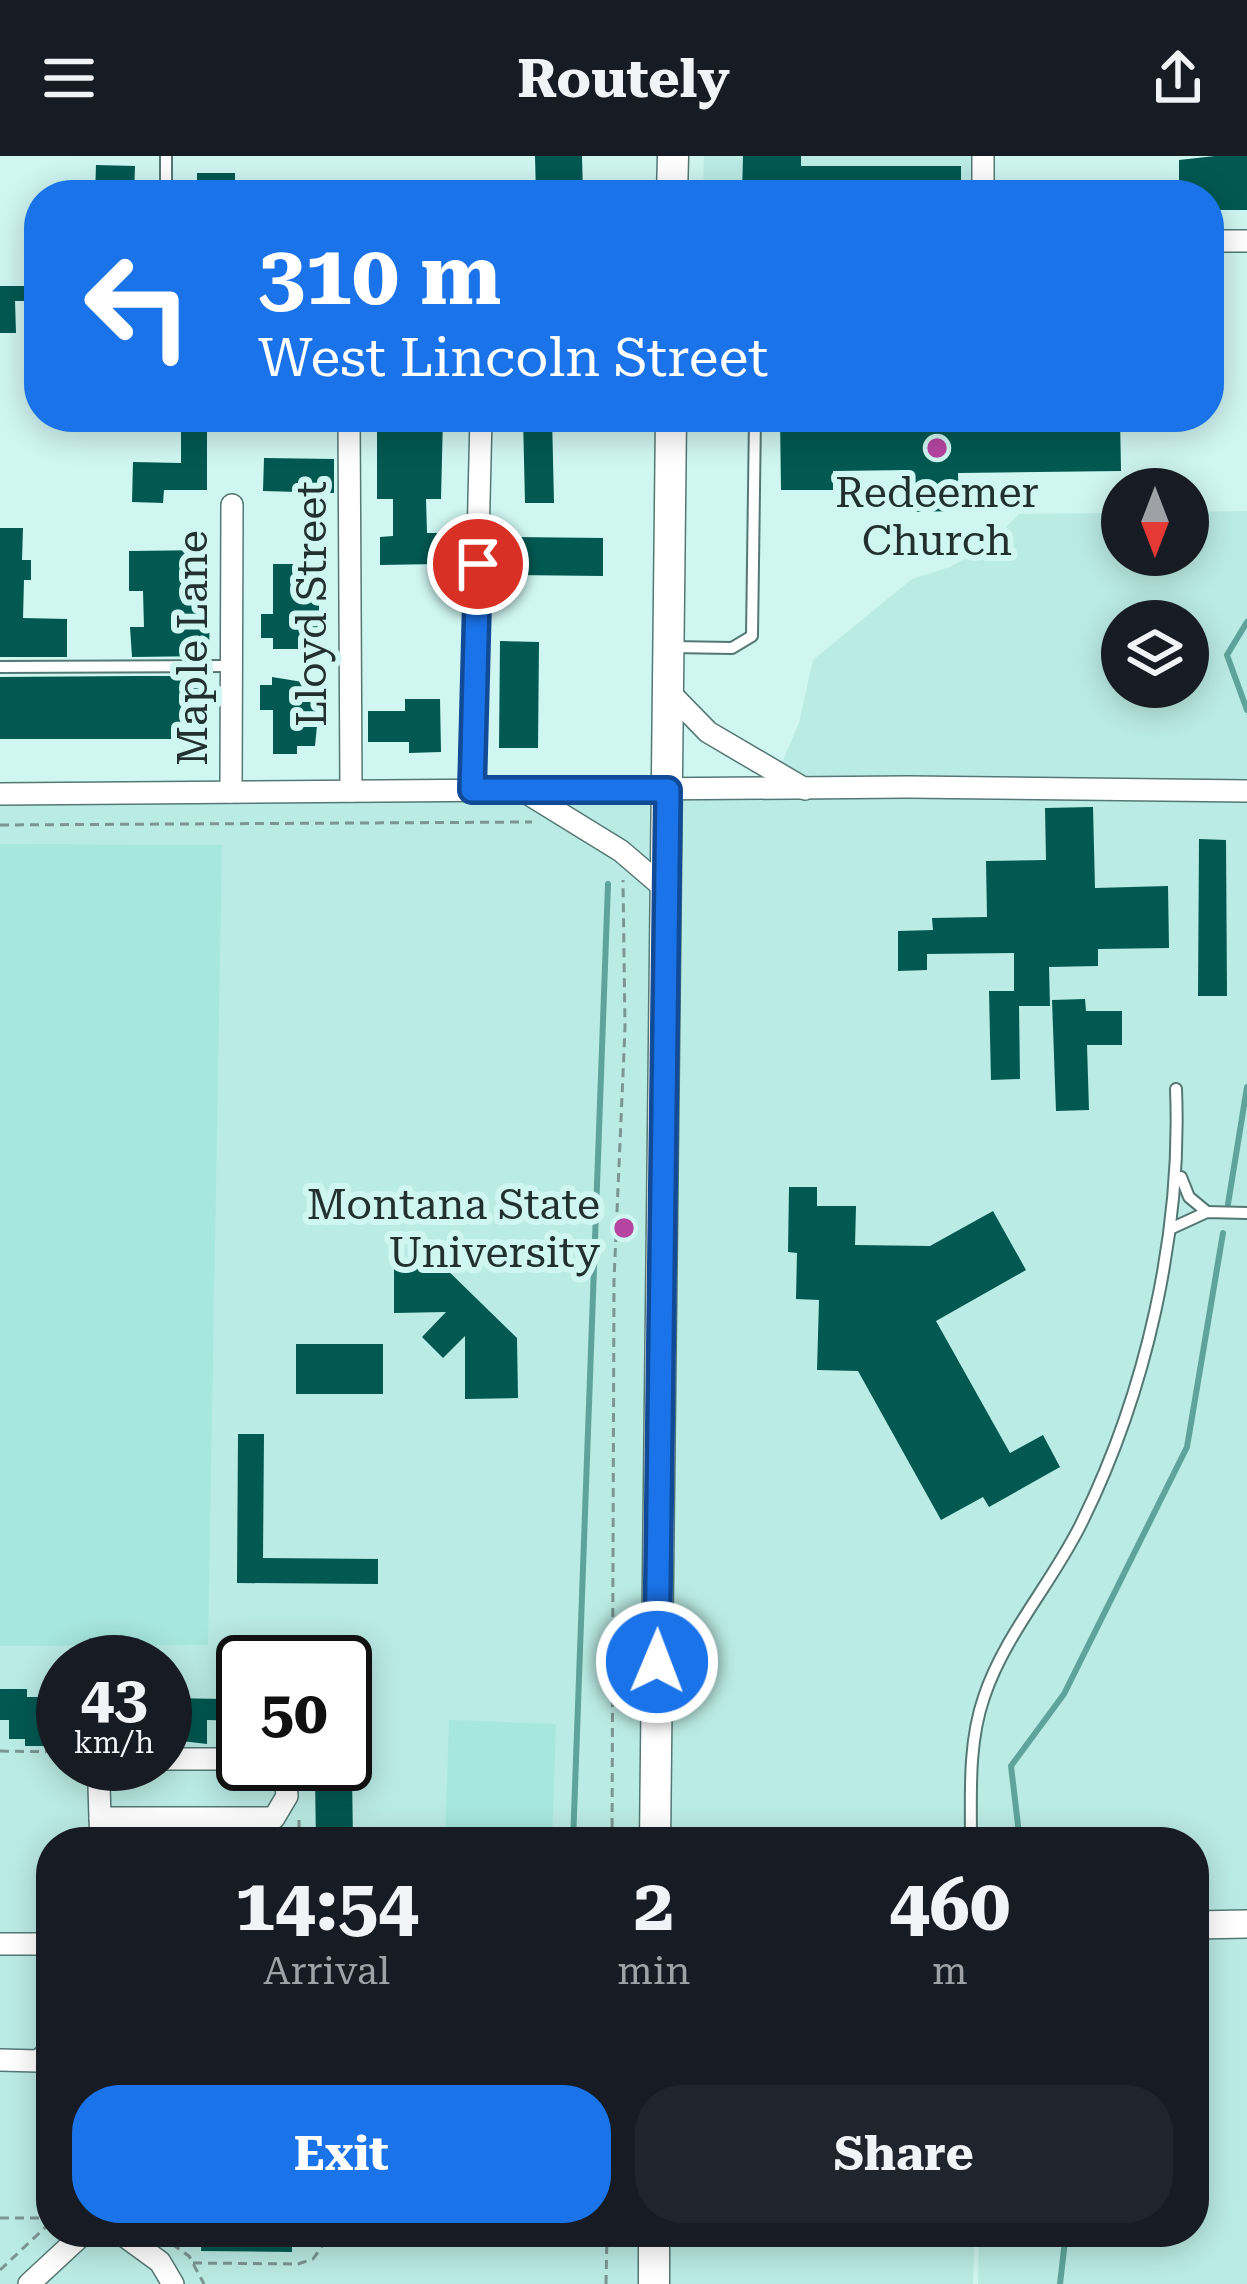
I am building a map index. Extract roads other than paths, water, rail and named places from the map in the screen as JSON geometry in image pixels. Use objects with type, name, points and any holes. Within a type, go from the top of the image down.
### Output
[{"type":"main road","points":[[656,1827],[671,432]]},
{"type":"main road","points":[[654,2247],[654,2284]]},
{"type":"street","name":"Lloyd Street","points":[[349,432],[350,791]]},
{"type":"street","points":[[472,790],[481,432]]},
{"type":"street","name":"Maple Lane","points":[[231,792],[232,505]]},
{"type":"street","points":[[669,692],[708,732],[806,789]]},
{"type":"street","points":[[522,790],[621,851],[663,886]]},
{"type":"street","points":[[0,794],[1246,791]]},
{"type":"street","points":[[99,1791],[100,1827]]},
{"type":"street","points":[[100,1818],[274,1818],[287,1791]]},
{"type":"street","points":[[1209,1925],[1247,1924]]},
{"type":"street","points":[[0,1944],[36,1944]]},
{"type":"street","points":[[0,2060],[36,2061]]},
{"type":"street","points":[[29,2284],[69,2247]]},
{"type":"street","points":[[140,2247],[160,2262],[173,2284]]},
{"type":"lane","points":[[669,647],[732,648],[752,636],[755,432]]},
{"type":"lane","points":[[0,667],[232,666]]},
{"type":"lane","points":[[971,1827],[971,1766],[983,1699],[1101,1480],[1133,1385],[1180,1168],[1176,1089]]},
{"type":"lane","points":[[1180,1168],[1190,1197],[1207,1212]]},
{"type":"lane","points":[[1170,1229],[1207,1212],[1247,1213]]},
{"type":"waterway","points":[[1247,622],[1227,655],[1247,710]]},
{"type":"waterway","points":[[574,1827],[608,884]]},
{"type":"waterway","points":[[1228,1204],[1247,1087]]},
{"type":"waterway","points":[[1018,1827],[1011,1766],[1064,1694],[1187,1447],[1223,1233]]},
{"type":"waterway","points":[[1060,2284],[1064,2247]]},
{"type":"place","name":"Redeemer Church","points":[[937,448]]},
{"type":"place","name":"Montana State University","points":[[624,1228]]}]
